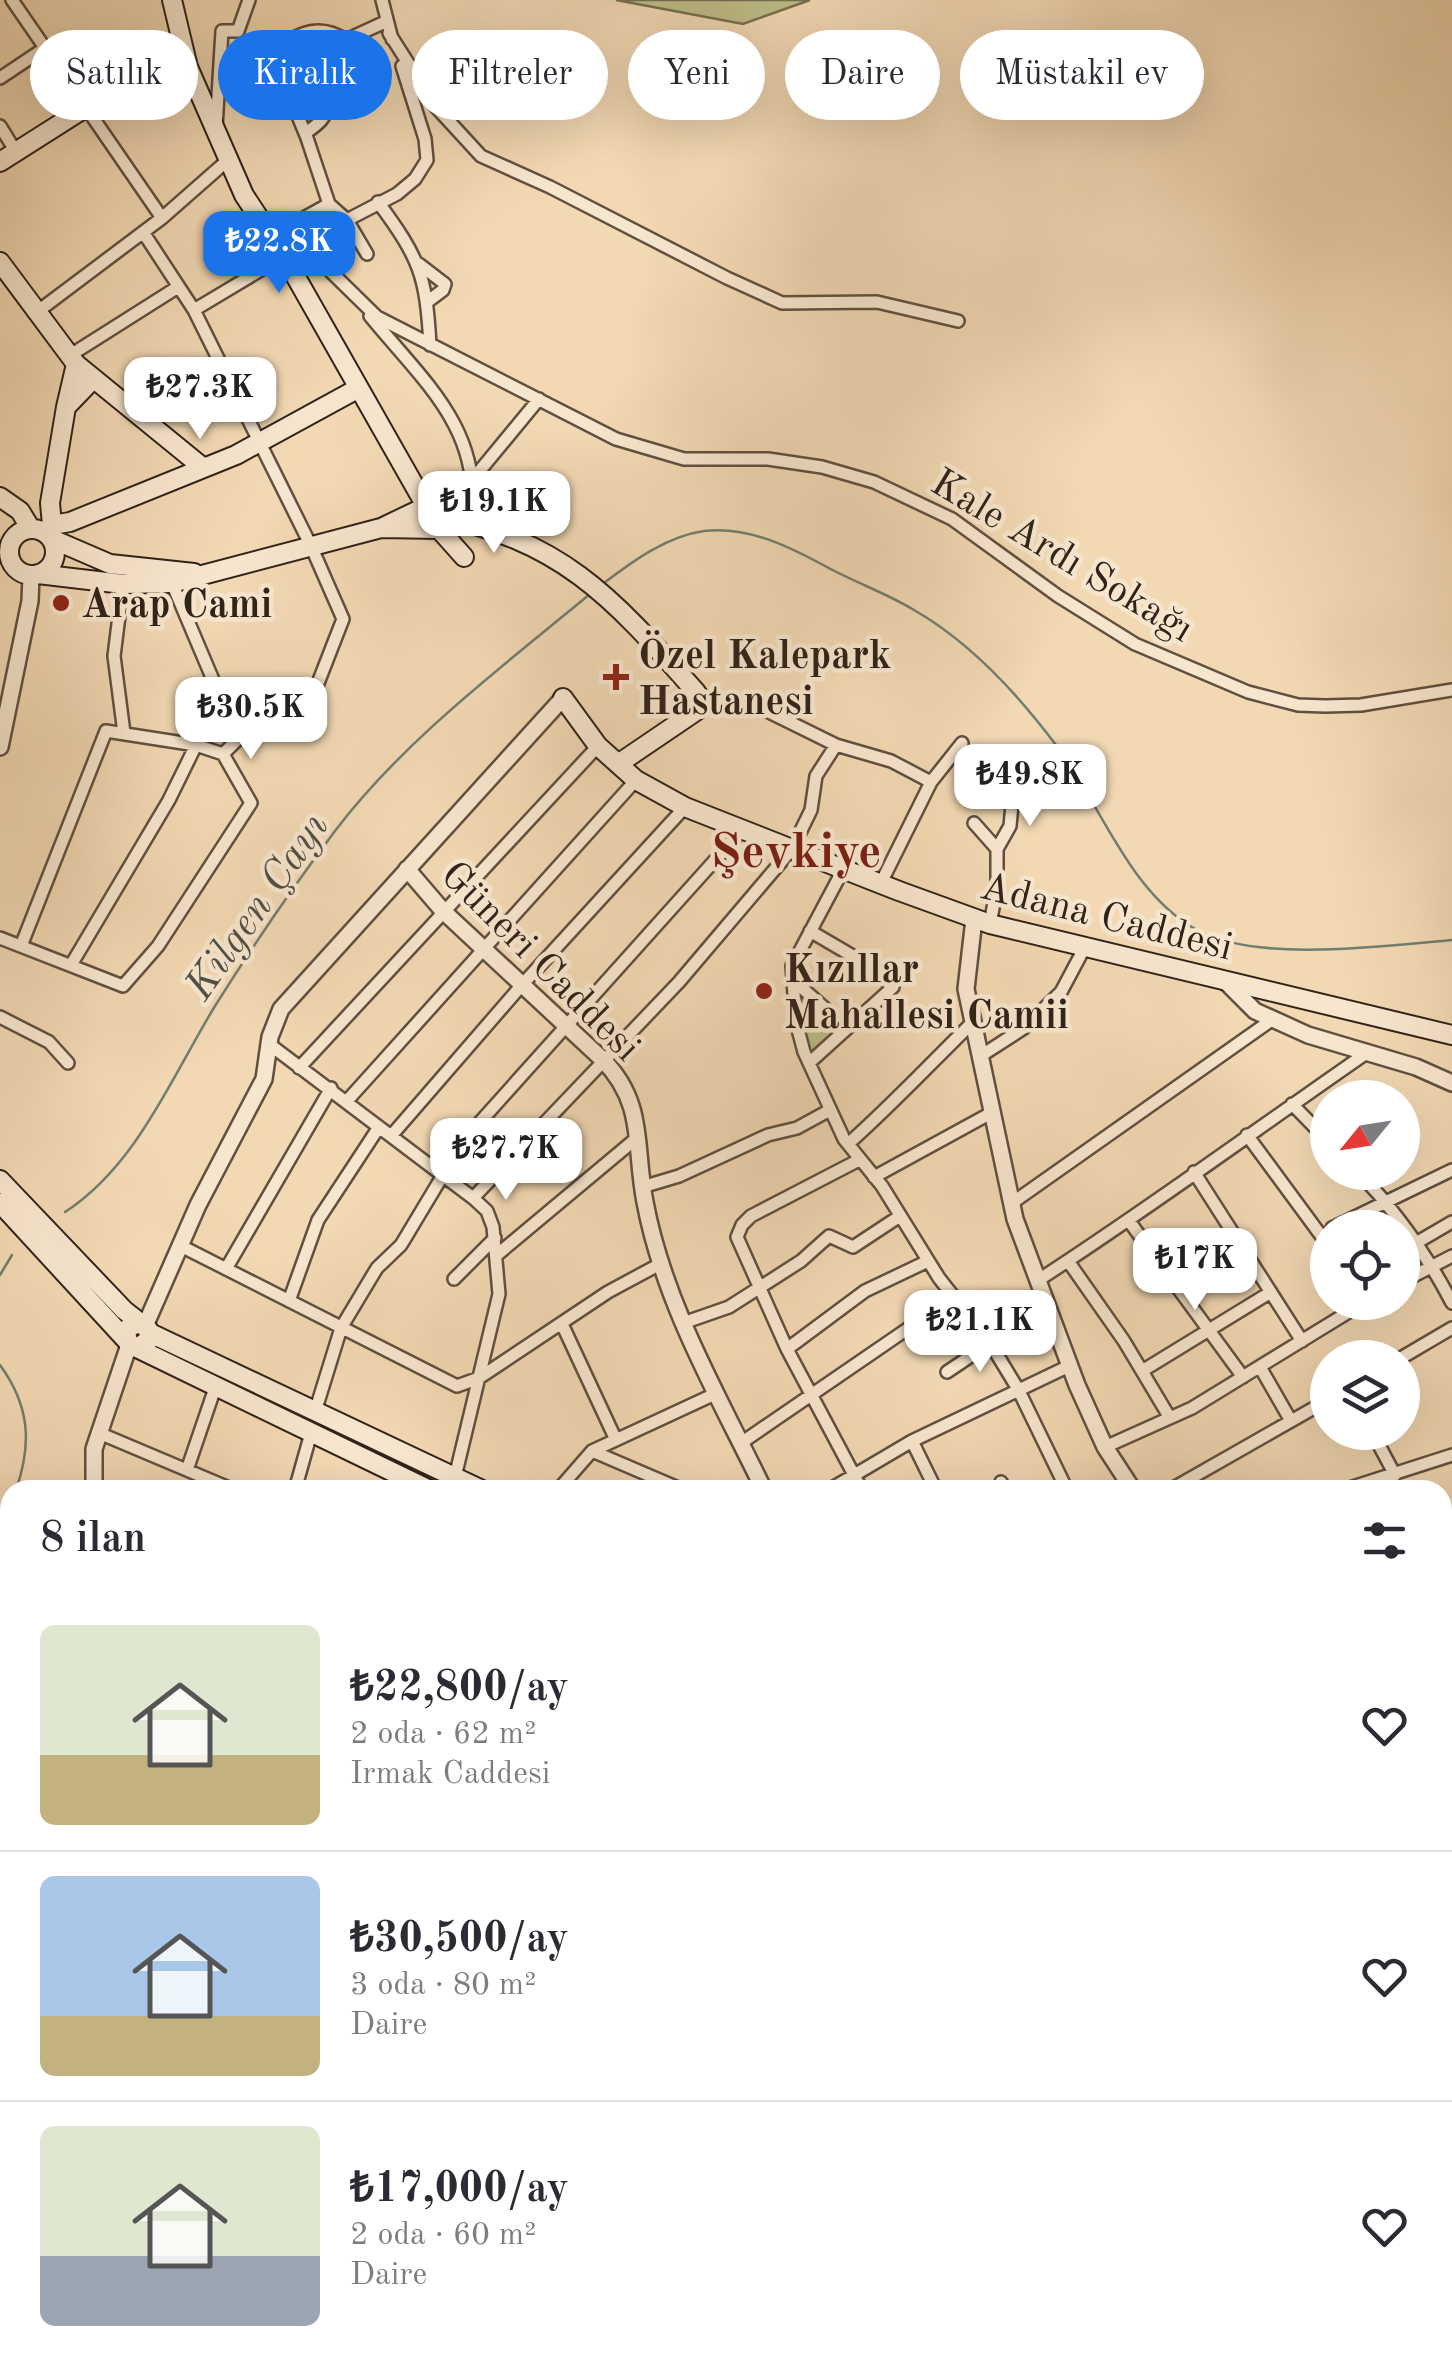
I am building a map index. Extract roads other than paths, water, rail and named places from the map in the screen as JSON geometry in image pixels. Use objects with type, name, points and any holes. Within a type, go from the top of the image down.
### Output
[{"type":"main road","points":[[172,0],[177,30]]},
{"type":"main road","points":[[198,90],[244,195],[284,256],[432,516],[464,558]]},
{"type":"main road","points":[[8,157],[66,120]]},
{"type":"main road","points":[[0,262],[72,360],[201,466]]},
{"type":"main road","points":[[32,574],[54,560],[43,531],[72,360]]},
{"type":"main road","points":[[66,407],[92,380]]},
{"type":"main road","points":[[8,549],[43,531],[236,455],[357,389]]},
{"type":"main road","points":[[0,497],[43,531],[96,561],[200,574]]},
{"type":"main road","points":[[380,528],[432,516]]},
{"type":"main road","points":[[0,577],[32,574],[123,584],[172,583],[432,516],[471,522],[567,564],[624,610],[706,705],[618,764]]},
{"type":"main road","points":[[0,520],[13,564],[32,574]]},
{"type":"main road","name":"Adana Caddesi","points":[[563,698],[598,746],[636,780],[685,807],[881,884],[982,922],[1452,1035]]},
{"type":"main road","points":[[1172,967],[1228,974],[1452,1026]]},
{"type":"main road","points":[[0,1180],[144,1328],[461,1480]]},
{"type":"main road","points":[[0,1202],[131,1344],[409,1480]]},
{"type":"main road","points":[[131,1344],[128,1330],[144,1328]]},
{"type":"street","points":[[12,0],[33,30]]},
{"type":"street","points":[[348,220],[416,179],[427,160],[425,139],[387,27],[382,0]]},
{"type":"street","points":[[238,30],[250,2]]},
{"type":"street","points":[[378,30],[387,27]]},
{"type":"street","points":[[387,27],[436,107],[482,156],[782,303],[877,302],[958,321]]},
{"type":"street","points":[[0,78],[30,58]]},
{"type":"street","points":[[216,133],[218,100]]},
{"type":"street","points":[[95,120],[162,218]]},
{"type":"street","points":[[299,120],[328,204],[348,220],[366,254]]},
{"type":"street","points":[[305,133],[323,120]]},
{"type":"street","points":[[0,126],[8,157]]},
{"type":"street","points":[[37,312],[162,218],[228,160]]},
{"type":"street","points":[[378,202],[419,264],[445,284],[427,302]]},
{"type":"street","points":[[271,236],[328,204]]},
{"type":"street","name":"Kale Ardı Sokağı","points":[[295,222],[327,268],[357,301],[395,329],[616,439],[684,459],[740,457],[796,462],[874,482],[952,519],[1058,596],[1135,644],[1248,692],[1298,705],[1326,706],[1361,705],[1452,690]]},
{"type":"street","points":[[144,232],[194,310],[312,546],[343,619],[304,719],[238,739],[223,754]]},
{"type":"street","points":[[194,310],[284,256]]},
{"type":"street","points":[[419,264],[430,346]]},
{"type":"street","points":[[72,360],[178,287]]},
{"type":"street","points":[[357,301],[452,416],[473,479],[471,522]]},
{"type":"street","points":[[473,479],[539,399]]},
{"type":"street","points":[[0,746],[32,574]]},
{"type":"street","points":[[172,583],[238,739]]},
{"type":"street","points":[[123,584],[114,656],[124,733]]},
{"type":"street","points":[[144,1328],[180,1245],[264,1079],[269,1044],[282,1009],[563,698]]},
{"type":"street","points":[[706,705],[733,704],[768,711],[836,746],[891,761],[932,782]]},
{"type":"street","points":[[0,938],[20,946],[71,965],[123,986],[158,946],[250,803],[223,754],[196,744],[106,731],[20,946]]},
{"type":"street","points":[[881,884],[932,782],[962,743]]},
{"type":"street","points":[[71,965],[169,800],[196,744]]},
{"type":"street","points":[[298,1068],[598,746]]},
{"type":"street","points":[[474,1198],[680,982],[792,850],[811,810],[816,776],[836,746]]},
{"type":"street","points":[[346,1102],[636,780]]},
{"type":"street","points":[[1013,794],[1010,826],[997,849],[998,887],[982,922],[966,989],[1012,1203],[1037,1281],[1105,1447],[1126,1480]]},
{"type":"street","points":[[392,1136],[521,986],[685,807]]},
{"type":"street","points":[[974,823],[997,849]]},
{"type":"street","points":[[315,1412],[342,1328],[377,1268],[402,1245],[440,1172],[564,1026],[742,830]]},
{"type":"street","points":[[844,868],[792,966],[796,1022],[809,1063],[848,1144],[874,1176],[928,1261],[990,1343],[1018,1388],[1062,1480]]},
{"type":"street","name":"Güneri Caddesi","points":[[407,870],[442,911],[616,1073],[630,1098],[642,1187],[660,1264],[683,1322],[759,1480]]},
{"type":"street","points":[[809,1063],[893,987],[868,965],[810,931]]},
{"type":"street","points":[[979,1057],[1024,1028],[1062,992],[1086,945]]},
{"type":"street","points":[[792,978],[847,1028]]},
{"type":"street","points":[[1225,982],[1255,1011],[1308,1036],[1368,1052],[1452,1082]]},
{"type":"street","points":[[1012,1203],[1278,1022],[1294,998]]},
{"type":"street","points":[[0,1017],[50,1042],[68,1063]]},
{"type":"street","points":[[848,1144],[897,1101],[973,1022]]},
{"type":"street","points":[[269,1044],[487,1211],[498,1254],[499,1294],[455,1477]]},
{"type":"street","points":[[1037,1281],[1129,1221],[1368,1052]]},
{"type":"street","points":[[226,1268],[330,1088]]},
{"type":"street","points":[[1292,1104],[1310,1122]]},
{"type":"street","points":[[642,1187],[679,1176],[768,1135],[797,1128],[830,1110]]},
{"type":"street","points":[[874,1176],[991,1113]]},
{"type":"street","points":[[289,1301],[318,1220],[380,1127]]},
{"type":"street","points":[[498,1254],[638,1136]]},
{"type":"street","points":[[1247,1136],[1310,1213]]},
{"type":"street","points":[[856,1480],[812,1398],[737,1237],[742,1224],[751,1216],[859,1160]]},
{"type":"street","points":[[1368,1210],[1452,1170]]},
{"type":"street","points":[[1194,1172],[1302,1340]]},
{"type":"street","points":[[1375,1190],[1392,1210]]},
{"type":"street","points":[[683,1322],[729,1307],[802,1261],[829,1236],[853,1247],[900,1216]]},
{"type":"street","points":[[1129,1221],[1243,1377]]},
{"type":"street","points":[[1420,1241],[1452,1222]]},
{"type":"street","points":[[454,1279],[495,1238]]},
{"type":"street","points":[[180,1245],[457,1386],[479,1378],[608,1292],[660,1264]]},
{"type":"street","points":[[1420,1248],[1452,1303]]},
{"type":"street","points":[[1420,1272],[1452,1256]]},
{"type":"street","points":[[1068,1260],[1170,1418]]},
{"type":"street","points":[[788,1349],[865,1291],[928,1261]]},
{"type":"street","points":[[1142,1371],[1271,1292]]},
{"type":"street","points":[[741,1443],[812,1398],[954,1297]]},
{"type":"street","points":[[1105,1447],[1170,1418],[1336,1320]]},
{"type":"street","points":[[562,1324],[616,1440]]},
{"type":"street","points":[[1420,1347],[1452,1328]]},
{"type":"street","points":[[947,1372],[990,1343]]},
{"type":"street","points":[[94,1480],[94,1449],[131,1344]]},
{"type":"street","points":[[847,1480],[912,1441],[972,1416],[1018,1388],[1070,1366]]},
{"type":"street","points":[[1260,1366],[1291,1421]]},
{"type":"street","points":[[187,1470],[216,1388]]},
{"type":"street","points":[[567,1480],[592,1451],[717,1393]]},
{"type":"street","points":[[1188,1480],[1310,1410]]},
{"type":"street","points":[[99,1433],[206,1480]]},
{"type":"street","points":[[297,1480],[311,1433]]},
{"type":"street","points":[[912,1441],[931,1480]]},
{"type":"street","points":[[1382,1450],[1395,1475]]},
{"type":"street","points":[[592,1451],[660,1480]]},
{"type":"street","points":[[1378,1480],[1452,1455]]},
{"type":"waterway","name":"Kilgen Çayı","points":[[604,583],[651,551],[704,531],[736,532],[782,545],[903,604],[973,653],[1009,688],[1056,745],[1134,871],[1173,914],[1197,930],[1222,940],[1286,949],[1452,940]]},
{"type":"waterway","name":"Kilgen Çayı","points":[[65,1212],[90,1193],[132,1145],[243,962],[362,798],[455,706],[590,594]]},
{"type":"waterway","name":"Kilgen Çayı","points":[[0,1275],[12,1255]]},
{"type":"waterway","name":"Kilgen Çayı","points":[[0,1365],[17,1395],[25,1426],[19,1480]]},
{"type":"place","name":"Arap Cami","points":[[61,603]]},
{"type":"place","name":"Özel Kalepark Hastanesi","points":[[616,677]]},
{"type":"place","name":"Kızıllar Mahallesi Camii","points":[[764,991]]},
{"type":"district","name":"Şevkiye","points":[[796,849]]}]
